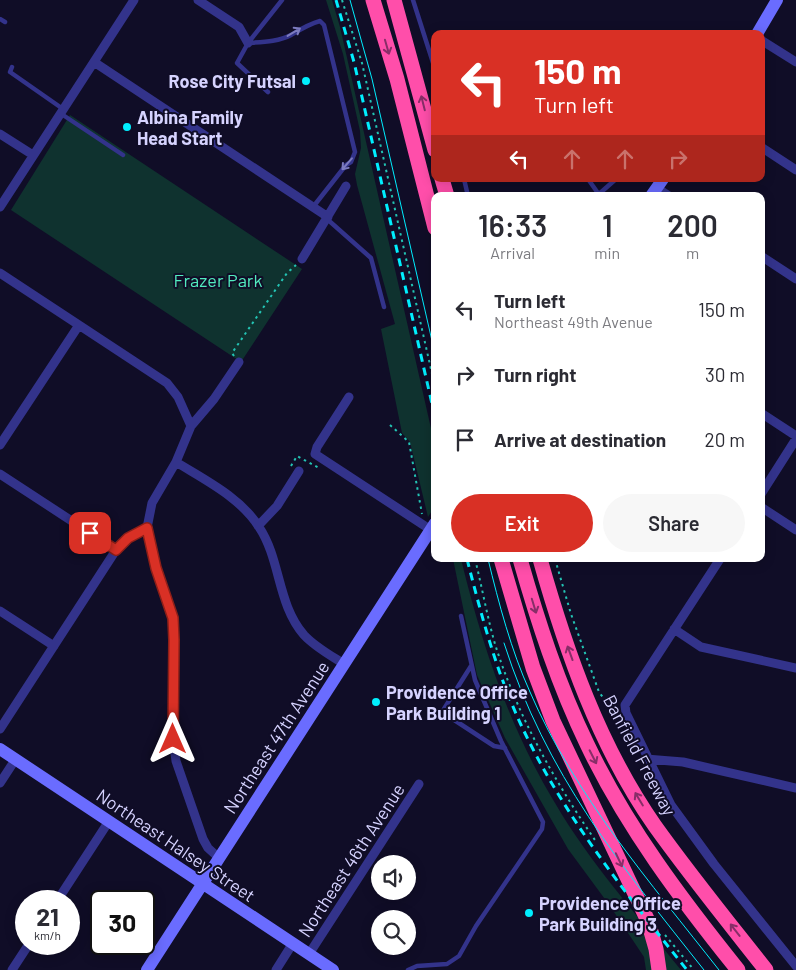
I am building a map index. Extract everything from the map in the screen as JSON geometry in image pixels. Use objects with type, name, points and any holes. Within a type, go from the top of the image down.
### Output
[{"type":"highway","points":[[373,0],[397,79],[431,212]]},
{"type":"highway","points":[[394,0],[431,135]]},
{"type":"highway","points":[[501,562],[532,668],[553,721],[648,921],[656,948],[659,970]]},
{"type":"highway","points":[[521,562],[560,682],[603,776],[658,865],[738,970]]},
{"type":"highway","name":"Banfield Freeway","points":[[541,562],[578,675],[621,767],[655,825],[766,970]]},
{"type":"main road","points":[[759,30],[777,0]]},
{"type":"main road","name":"Northeast 47th Avenue","points":[[147,970],[344,664],[430,526]]},
{"type":"main road","name":"Northeast Halsey Street","points":[[0,749],[333,970]]},
{"type":"street","points":[[0,205],[134,0]]},
{"type":"street","points":[[198,0],[239,27],[248,43]]},
{"type":"street","points":[[765,43],[796,62]]},
{"type":"street","points":[[94,62],[328,218]]},
{"type":"street","points":[[0,134],[33,155]]},
{"type":"street","points":[[765,150],[796,170]]},
{"type":"street","points":[[302,259],[346,186]]},
{"type":"street","points":[[765,259],[796,279]]},
{"type":"street","points":[[0,273],[166,382],[178,397],[191,426]]},
{"type":"street","points":[[0,445],[79,325]]},
{"type":"street","points":[[218,857],[202,839],[176,761],[173,739],[173,618],[156,568],[147,528],[152,503],[176,462],[191,426],[214,399],[239,362]]},
{"type":"street","points":[[348,397],[317,447],[315,454],[430,526]]},
{"type":"street","points":[[765,416],[796,437],[765,487]]},
{"type":"street","points":[[176,462],[221,490],[236,502],[258,526],[277,571],[287,608],[293,620],[312,643],[344,664]]},
{"type":"street","points":[[258,526],[277,506],[299,471]]},
{"type":"street","points":[[0,474],[116,550]]},
{"type":"street","points":[[765,510],[796,530]]},
{"type":"street","points":[[0,729],[116,550],[128,538],[147,528]]},
{"type":"street","points":[[716,562],[625,705],[626,713],[646,759],[686,828],[796,966]]},
{"type":"street","points":[[0,611],[54,646]]},
{"type":"street","points":[[674,629],[701,647],[796,668]]},
{"type":"street","points":[[646,759],[683,762],[796,788]]},
{"type":"street","points":[[0,783],[15,760]]},
{"type":"street","name":"Northeast 46th Avenue","points":[[309,954],[419,784]]},
{"type":"street","points":[[64,890],[109,821]]},
{"type":"street","name":"Northeast 46th Avenue","points":[[276,970],[293,943]]},
{"type":"street","points":[[12,970],[22,955]]},
{"type":"lane","points":[[268,92],[237,63],[248,43],[282,0]]},
{"type":"lane","points":[[413,0],[431,56]]},
{"type":"lane","points":[[0,19],[6,22]]},
{"type":"lane","points":[[248,43],[267,42],[290,36],[307,24],[320,21],[324,25],[355,152],[352,162],[346,165],[313,207]]},
{"type":"lane","points":[[12,67],[10,72],[123,155]]},
{"type":"lane","points":[[603,192],[613,182]]},
{"type":"lane","points":[[328,218],[371,258],[384,307]]},
{"type":"lane","points":[[408,970],[417,966],[447,964],[459,956],[502,886],[541,833],[542,822],[505,748],[471,666],[461,616]]},
{"type":"lane","points":[[471,666],[442,712],[494,746],[505,748]]},
{"type":"path","points":[[342,0],[362,63],[431,370]]},
{"type":"path","points":[[239,362],[232,353],[287,273],[302,259]]},
{"type":"path","points":[[390,425],[409,442],[423,518],[430,526]]},
{"type":"path","points":[[299,471],[291,466],[297,456],[320,469],[330,464]]},
{"type":"path","points":[[556,562],[571,614],[599,692],[604,700],[616,706],[625,705]]},
{"type":"green space","points":[[326,0],[332,0],[340,27],[431,428],[431,512],[428,517],[410,442],[402,433],[381,329],[395,324],[357,185],[355,174],[361,148],[360,131],[343,54]]},
{"type":"green space","name":"Frazer Park","points":[[70,115],[302,269],[241,362],[11,210]]},
{"type":"green space","points":[[454,562],[462,562],[478,623],[499,685],[524,745],[555,803],[583,847],[681,970],[646,970],[644,957],[610,906],[568,849],[505,738],[477,675]]},
{"type":"tram line","points":[[350,0],[372,79],[431,337]]},
{"type":"tram line","points":[[489,562],[517,660],[548,730],[591,802],[641,871],[719,970]]},
{"type":"tram line","points":[[504,643],[521,691],[541,735],[564,777],[615,855],[704,970]]},
{"type":"railway","points":[[336,0],[354,62],[431,399]]},
{"type":"railway","points":[[468,562],[486,629],[509,697],[545,771],[565,806],[588,840],[636,906],[687,970]]},
{"type":"place","name":"Rose City Futsal","points":[[306,81]]},
{"type":"place","name":"Albina Family Head Start","points":[[127,127]]},
{"type":"place","name":"Providence Office Park Building 1","points":[[376,702]]},
{"type":"place","name":"Providence Office Park Building 3","points":[[529,913]]},
{"type":"route","points":[[90,533],[116,550],[128,538],[147,528],[159,579],[168,598],[173,618],[173,739]]}]
